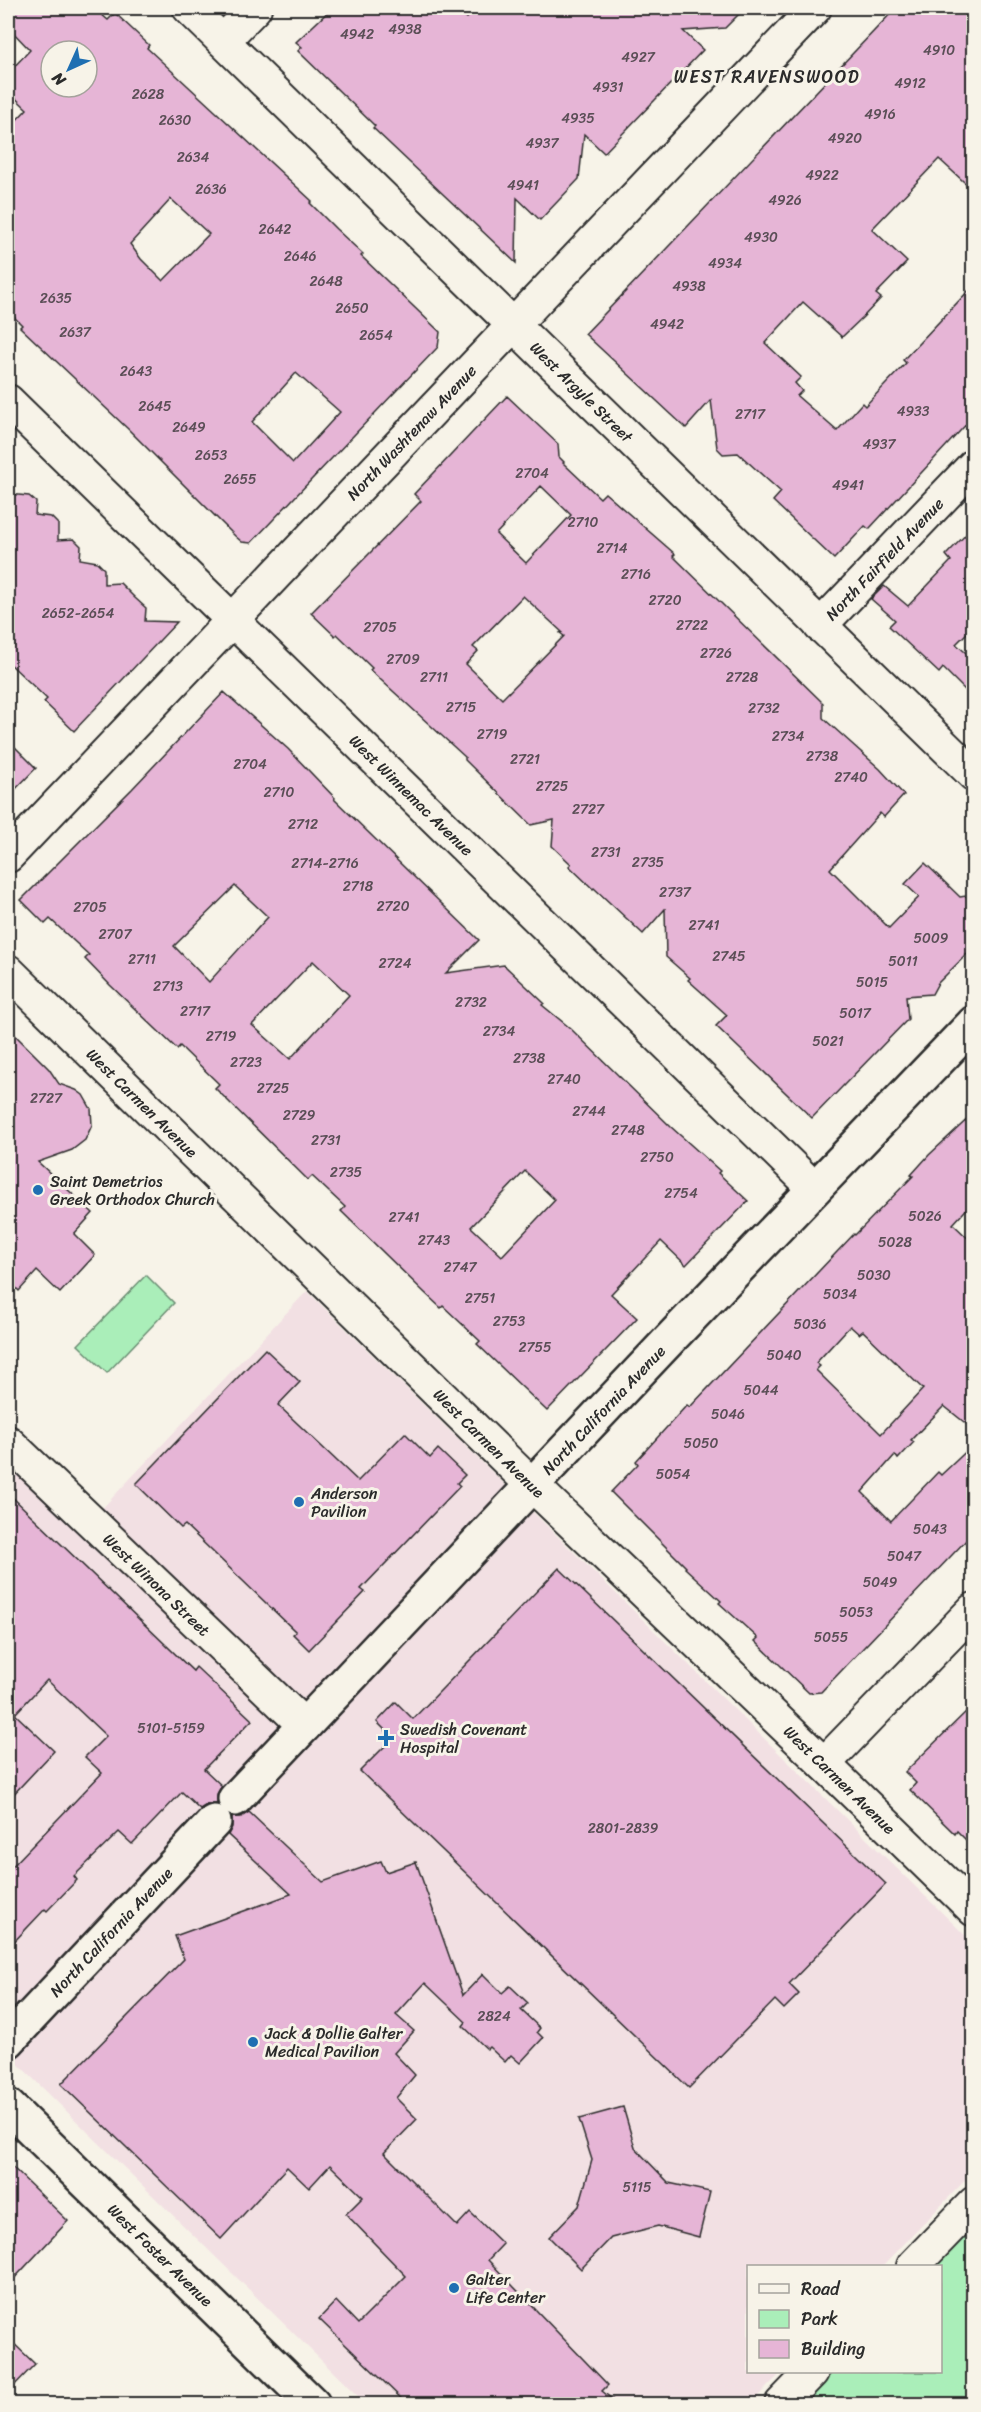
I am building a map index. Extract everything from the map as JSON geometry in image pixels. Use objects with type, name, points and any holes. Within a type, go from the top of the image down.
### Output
[{"type":"main road","name":"North California Avenue","points":[[8,2041],[532,1485],[974,1023]]},
{"type":"main road","name":"West Foster Avenue","points":[[8,2106],[313,2404]]},
{"type":"street","name":"West Argyle Street","points":[[189,8],[974,776]]},
{"type":"street","points":[[223,41],[255,8]]},
{"type":"street","name":"North Washtenaw Avenue","points":[[8,856],[815,8]]},
{"type":"street","name":"West Winnemac Avenue","points":[[8,401],[815,1189]]},
{"type":"street","name":"North Fairfield Avenue","points":[[820,626],[974,465]]},
{"type":"street","name":"West Carmen Avenue","points":[[8,971],[532,1485],[974,1910]]},
{"type":"street","name":"West Winona Street","points":[[8,1442],[305,1726]]},
{"type":"street","points":[[824,1764],[974,1609]]},
{"type":"street","points":[[914,2265],[974,2203]]},
{"type":"street","points":[[781,2404],[811,2373]]},
{"type":"shaded area","name":"Swedish Covenant Hospital","points":[[307,1291],[973,1943],[973,2172],[884,2265],[747,2265],[747,2373],[781,2373],[750,2404],[366,2404],[8,2054],[8,1463],[80,1532]]},
{"type":"green space","points":[[146,1275],[174,1303],[107,1373],[78,1345]]},
{"type":"green space","points":[[973,2225],[973,2404],[802,2404],[832,2373],[942,2373],[942,2265],[935,2265]]},
{"type":"building","points":[[8,8],[94,8],[108,20],[115,13],[149,45],[147,48],[312,201],[310,203],[363,254],[361,256],[440,332],[438,347],[251,543],[242,542],[235,536],[128,429],[20,327],[22,325],[8,311],[8,129],[27,109],[8,91],[8,73],[30,50],[8,27]],"holes":[[[171,199],[209,234],[163,281],[130,244]],[[296,373],[340,412],[293,463],[252,422]]]},
{"type":"building","points":[[332,8],[455,8],[467,18],[477,8],[745,8],[725,28],[683,31],[703,50],[604,153],[584,134],[579,179],[540,220],[517,198],[516,263],[373,128],[375,126],[298,51],[302,47],[296,42]]},
{"type":"building","points":[[896,8],[974,8],[974,191],[939,159],[872,229],[907,262],[876,294],[881,298],[842,337],[803,302],[765,343],[801,377],[795,383],[802,391],[797,396],[837,431],[862,403],[865,406],[906,363],[903,360],[974,285],[974,416],[869,529],[865,526],[834,559],[773,501],[781,492],[738,453],[723,454],[717,448],[711,400],[686,428],[585,334]]},
{"type":"building","points":[[507,396],[558,444],[559,457],[563,463],[600,498],[605,493],[675,554],[673,556],[823,703],[823,718],[880,769],[904,795],[884,817],[880,813],[830,869],[889,928],[919,897],[905,884],[925,863],[960,897],[966,896],[974,902],[974,947],[938,983],[932,994],[906,996],[908,1019],[812,1118],[716,1026],[727,1015],[666,957],[665,909],[643,934],[569,866],[571,864],[552,846],[554,820],[531,825],[465,760],[465,757],[370,670],[372,668],[337,634],[335,636],[311,613],[421,501],[414,494]],"holes":[[[541,486],[571,515],[526,563],[496,534]],[[523,596],[564,636],[502,699],[466,664],[478,651],[473,647]]]},
{"type":"building","points":[[8,494],[29,496],[36,502],[35,515],[51,517],[58,524],[58,540],[74,539],[81,546],[80,559],[97,562],[104,569],[104,584],[120,583],[146,608],[145,621],[177,622],[74,731],[44,702],[47,699],[8,662]]},
{"type":"building","points":[[974,526],[974,626],[956,644],[974,660],[974,699],[943,668],[939,673],[889,626],[895,620],[871,599],[884,586],[908,606],[951,561],[946,555]]},
{"type":"building","points":[[224,692],[288,749],[334,799],[479,940],[446,973],[504,965],[544,1003],[542,1005],[570,1028],[671,1127],[720,1171],[718,1173],[748,1201],[686,1265],[661,1241],[611,1294],[637,1318],[547,1411],[477,1344],[480,1341],[443,1306],[441,1308],[341,1211],[345,1207],[312,1176],[308,1180],[215,1088],[219,1084],[180,1046],[177,1049],[110,985],[85,959],[89,955],[50,919],[45,924],[21,900],[132,789]],"holes":[[[235,886],[268,917],[209,982],[174,946]],[[313,961],[349,995],[290,1059],[252,1025]],[[525,1171],[555,1200],[502,1256],[471,1227]]]},
{"type":"building","points":[[8,740],[36,768],[8,797]]},
{"type":"building","points":[[8,1028],[49,1069],[59,1084],[83,1095],[91,1109],[92,1125],[85,1140],[72,1150],[38,1162],[93,1213],[74,1234],[95,1255],[60,1293],[37,1271],[19,1291],[8,1280]]},
{"type":"building","points":[[974,1113],[974,1201],[953,1224],[974,1244],[974,1430],[944,1406],[911,1440],[914,1442],[898,1459],[895,1455],[862,1492],[891,1521],[938,1472],[941,1475],[974,1444],[974,1532],[821,1692],[809,1693],[755,1641],[758,1638],[719,1603],[721,1601],[685,1568],[611,1492],[638,1464],[636,1461],[687,1405],[690,1407],[854,1234],[913,1176],[911,1175]],"holes":[[[850,1326],[859,1334],[863,1331],[923,1389],[881,1434],[816,1370],[820,1366],[816,1363]]]},
{"type":"building","name":"Anderson Pavilion","points":[[265,1349],[300,1382],[278,1405],[358,1481],[405,1433],[430,1458],[438,1449],[465,1475],[457,1483],[460,1486],[361,1589],[365,1592],[309,1650],[293,1634],[296,1632],[185,1525],[181,1528],[136,1484]]},
{"type":"building","points":[[8,1493],[193,1671],[196,1667],[252,1720],[204,1769],[222,1786],[217,1794],[217,1804],[208,1804],[200,1809],[182,1792],[132,1844],[119,1832],[74,1876],[77,1880],[47,1911],[45,1909],[8,1948],[8,1871],[102,1773],[85,1757],[106,1736],[47,1680],[15,1714],[54,1751],[8,1800]]},
{"type":"building","name":"Swedish Covenant Hospital","points":[[559,1568],[886,1884],[789,1984],[799,1994],[784,2009],[775,2000],[689,2088],[360,1771],[393,1738],[377,1722],[396,1702],[413,1719]]},
{"type":"building","points":[[974,1704],[974,1848],[957,1831],[955,1834],[910,1790],[916,1783],[905,1772]]},
{"type":"building","name":"Jack & Dollie Galter Medical Pavilion","points":[[249,1812],[323,1882],[381,1861],[386,1872],[416,1862],[463,1995],[483,1974],[502,1993],[510,1986],[528,2003],[521,2010],[540,2028],[537,2032],[543,2038],[520,2063],[511,2055],[505,2062],[489,2047],[487,2049],[463,2026],[466,2022],[425,1983],[396,2015],[414,2031],[394,2053],[415,2075],[396,2098],[417,2119],[384,2153],[457,2226],[470,2212],[503,2244],[488,2260],[608,2385],[602,2391],[618,2404],[407,2404],[319,2319],[336,2301],[358,2324],[406,2276],[346,2214],[363,2197],[330,2165],[309,2188],[287,2167],[221,2239],[61,2084],[184,1959],[175,1936],[291,1894],[228,1835],[232,1827],[232,1817],[241,1817]]},
{"type":"building","points":[[623,2107],[635,2148],[669,2183],[710,2192],[699,2237],[658,2226],[611,2238],[581,2269],[549,2237],[579,2206],[592,2160],[579,2119]]},
{"type":"building","points":[[8,2163],[68,2221],[8,2285]]},
{"type":"building","points":[[8,2338],[35,2364],[8,2392]]},
{"type":"place","name":"Saint Demetrios Greek Orthodox Church","points":[[38,1190]]},
{"type":"place","name":"Anderson Pavilion","points":[[299,1502]]},
{"type":"place","name":"Swedish Covenant Hospital","points":[[386,1738]]},
{"type":"place","name":"Jack & Dollie Galter Medical Pavilion","points":[[253,2042]]},
{"type":"place","name":"Galter Life Center","points":[[454,2288]]},
{"type":"district","name":"WEST RAVENSWOOD","points":[[767,77]]}]
